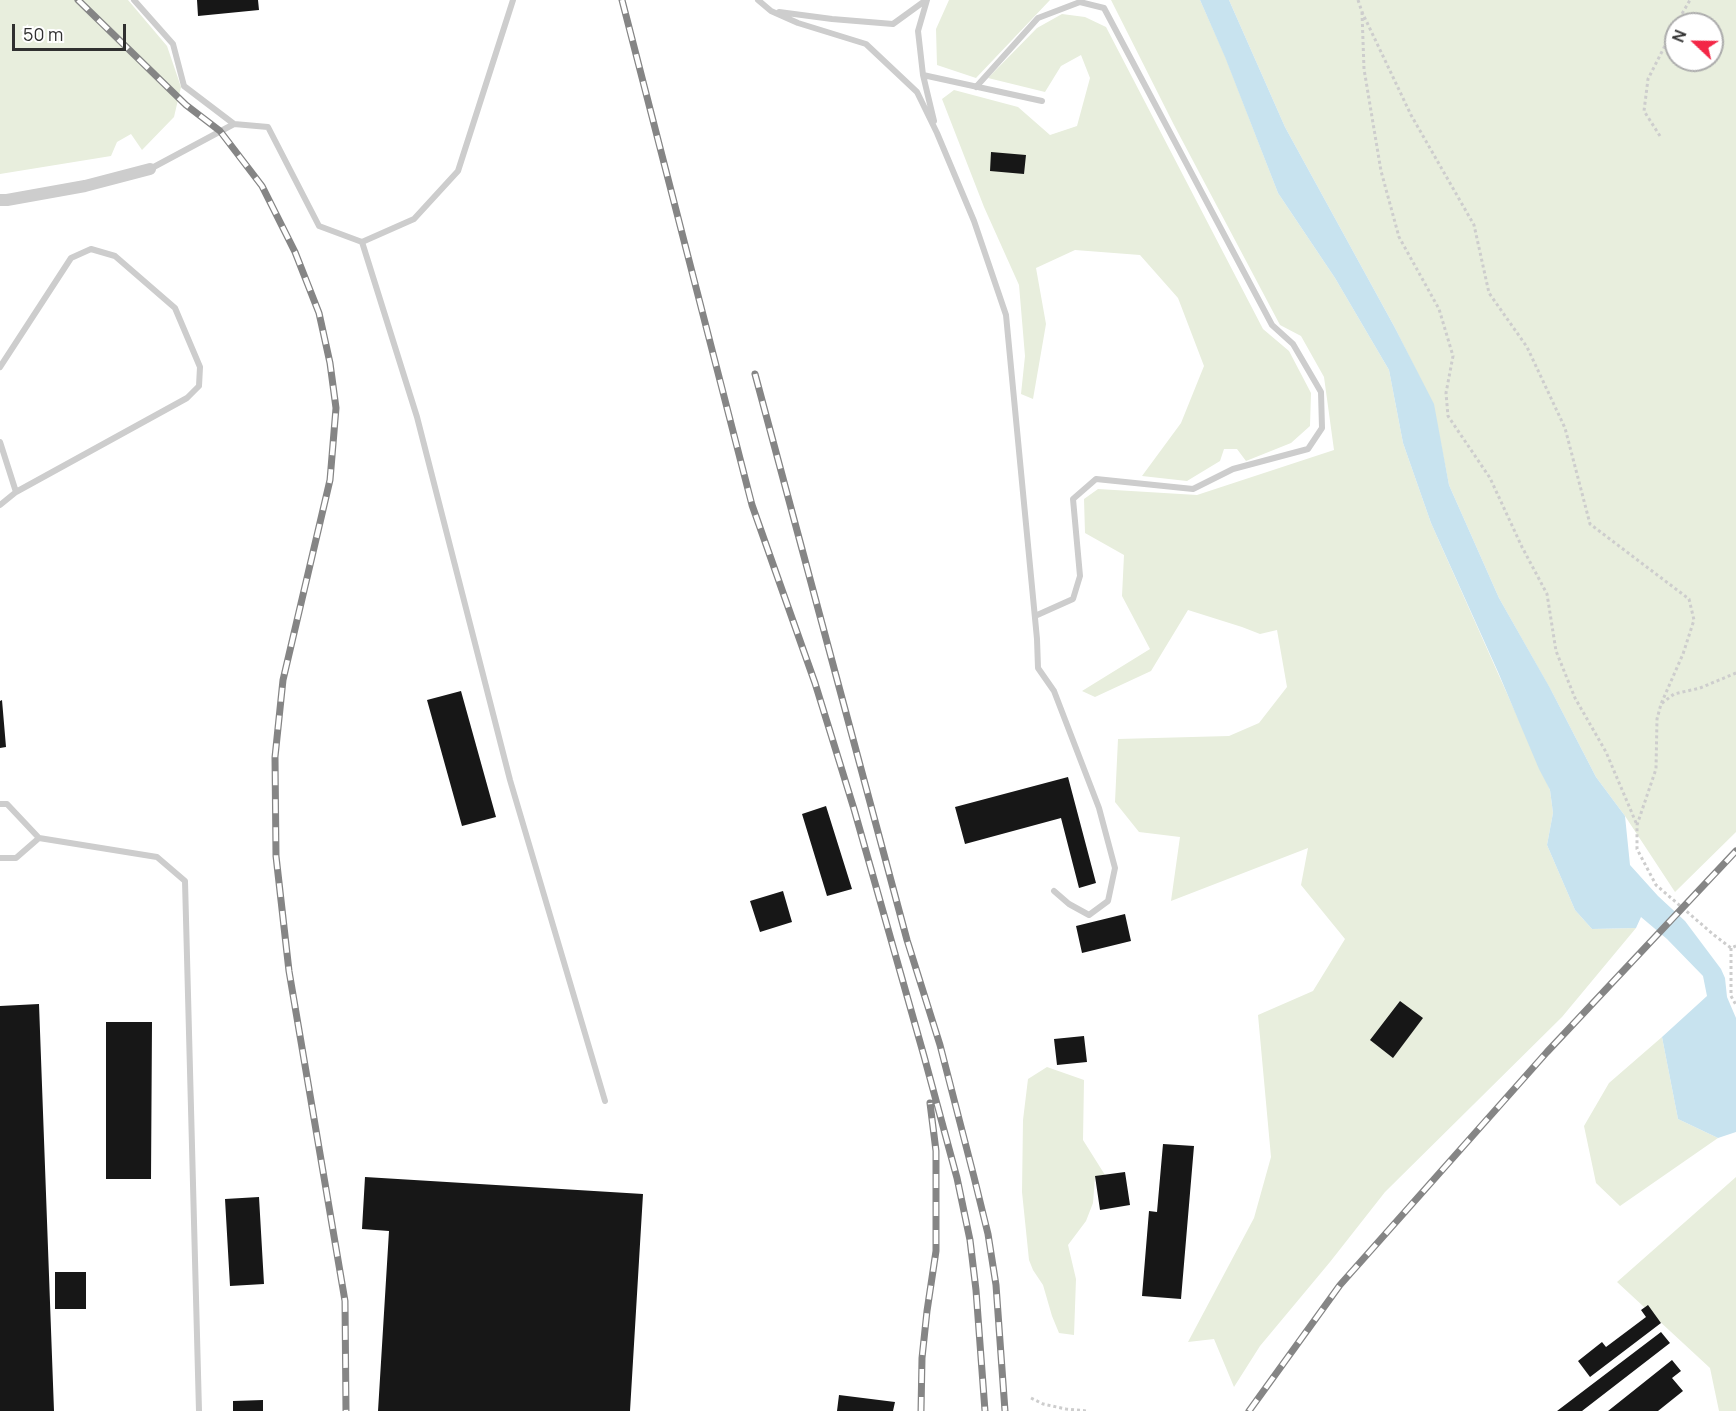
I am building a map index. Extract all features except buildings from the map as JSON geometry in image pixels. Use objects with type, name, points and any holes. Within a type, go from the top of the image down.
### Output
[{"type":"street","points":[[0,200],[85,186],[150,169]]},
{"type":"lane","points":[[134,0],[173,44],[184,86],[234,124],[268,127],[319,226],[362,242],[414,219],[458,171],[513,0]]},
{"type":"lane","points":[[759,0],[771,11],[798,23],[866,44],[917,92],[974,221],[1006,315],[1038,668],[1053,691],[1095,798],[1115,868],[1108,901],[1089,915],[1069,904],[1054,891]]},
{"type":"lane","points":[[771,11],[893,24],[927,0]]},
{"type":"lane","points":[[927,0],[918,31],[923,75],[937,133]]},
{"type":"lane","points":[[976,87],[1038,18],[1080,2],[1104,8],[1272,325],[1293,344],[1321,392],[1322,428],[1308,449],[1233,469],[1193,489],[1095,479],[1073,499],[1080,576],[1073,599],[1035,616]]},
{"type":"lane","points":[[923,75],[1042,101]]},
{"type":"lane","points":[[150,169],[234,124]]},
{"type":"lane","points":[[362,242],[417,417],[510,780],[605,1101]]},
{"type":"lane","points":[[0,367],[71,258],[91,249],[115,256],[175,308],[200,367],[199,386],[187,398],[16,492],[0,505]]},
{"type":"lane","points":[[0,442],[16,492]]},
{"type":"lane","points":[[0,804],[7,804],[39,838],[157,857],[185,881],[200,1411]]},
{"type":"lane","points":[[0,858],[16,858],[39,838]]},
{"type":"path","points":[[1358,0],[1411,116],[1474,225],[1489,293],[1527,347],[1565,428],[1590,525],[1689,600],[1694,620],[1683,654],[1656,719],[1656,769],[1637,825],[1637,849],[1656,885],[1696,922],[1731,948]]},
{"type":"path","points":[[1362,12],[1364,69],[1381,171],[1399,237],[1439,309],[1453,356],[1446,393],[1448,416],[1490,478],[1547,594],[1556,651],[1575,698],[1606,752],[1637,825]]},
{"type":"path","points":[[1660,136],[1644,111],[1647,79],[1664,47]]},
{"type":"path","points":[[1661,704],[1674,694],[1700,688],[1736,673]]},
{"type":"path","points":[[1731,948],[1736,946]]},
{"type":"path","points":[[1731,948],[1731,996],[1736,1005]]},
{"type":"path","points":[[1031,1398],[1043,1404],[1087,1411]]},
{"type":"green space","points":[[0,0],[128,0],[167,46],[181,87],[174,117],[142,150],[131,134],[117,142],[111,156],[0,174]]},
{"type":"green space","points":[[949,0],[1050,0],[976,78],[937,65],[936,29]]},
{"type":"green space","points":[[1111,0],[1200,0],[1225,56],[1278,193],[1335,278],[1389,370],[1403,443],[1431,523],[1550,790],[1553,813],[1547,845],[1575,910],[1592,929],[1636,928],[1562,1017],[1385,1192],[1260,1346],[1234,1387],[1214,1339],[1188,1342],[1254,1218],[1271,1157],[1258,1015],[1313,991],[1345,939],[1301,885],[1308,848],[1171,901],[1180,837],[1139,832],[1115,802],[1118,739],[1229,736],[1259,723],[1287,687],[1277,630],[1260,634],[1188,610],[1151,671],[1095,697],[1082,691],[1150,649],[1122,596],[1124,555],[1085,533],[1084,499],[1098,489],[1197,495],[1334,450],[1324,377],[1301,336],[1280,325]]},
{"type":"green space","points":[[1229,0],[1736,0],[1736,832],[1675,892],[1625,816],[1596,777],[1552,692],[1499,598],[1449,485],[1433,404],[1394,326],[1285,127]]},
{"type":"green space","points":[[1062,14],[1085,17],[1106,27],[1263,329],[1289,351],[1311,393],[1310,426],[1291,443],[1246,461],[1237,449],[1224,449],[1220,461],[1187,481],[1142,476],[1181,423],[1204,366],[1178,298],[1140,255],[1075,250],[1036,268],[1046,324],[1033,399],[1021,394],[1025,356],[1019,285],[984,207],[942,99],[954,90],[1018,107],[1050,135],[1077,126],[1090,78],[1081,55],[1061,66],[1045,92],[988,78],[1037,28]]},
{"type":"green space","points":[[1662,1037],[1678,1119],[1718,1138],[1620,1206],[1596,1183],[1584,1126],[1609,1083]]},
{"type":"green space","points":[[1047,1067],[1084,1080],[1083,1140],[1105,1175],[1095,1177],[1093,1203],[1086,1221],[1068,1245],[1076,1279],[1074,1335],[1059,1333],[1043,1285],[1029,1260],[1022,1192],[1023,1120],[1028,1079]]},
{"type":"green space","points":[[1736,1177],[1736,1411],[1719,1411],[1710,1368],[1617,1282]]},
{"type":"water","points":[[1200,0],[1229,0],[1285,127],[1434,404],[1449,485],[1499,598],[1550,688],[1596,777],[1625,816],[1630,865],[1685,921],[1721,969],[1725,978],[1727,997],[1736,1018],[1736,1132],[1718,1138],[1678,1119],[1662,1037],[1707,996],[1703,976],[1667,939],[1641,917],[1636,928],[1592,929],[1575,910],[1547,845],[1553,813],[1550,790],[1431,523],[1403,443],[1389,370],[1335,278],[1278,193],[1225,57]]},
{"type":"railway","points":[[78,0],[186,105],[220,131],[262,186],[295,252],[319,313],[330,363],[336,408],[330,480],[283,680],[275,757],[276,856],[289,971],[345,1301],[346,1411]]},
{"type":"railway","points":[[622,0],[752,505],[815,683],[854,809],[957,1178],[970,1240],[985,1411]]},
{"type":"railway","points":[[755,374],[907,940],[940,1045],[988,1234],[996,1285],[1005,1411]]},
{"type":"railway","points":[[1249,1411],[1340,1285],[1547,1052],[1736,851]]},
{"type":"railway","points":[[921,1411],[922,1358],[936,1251],[936,1151],[930,1103]]}]
